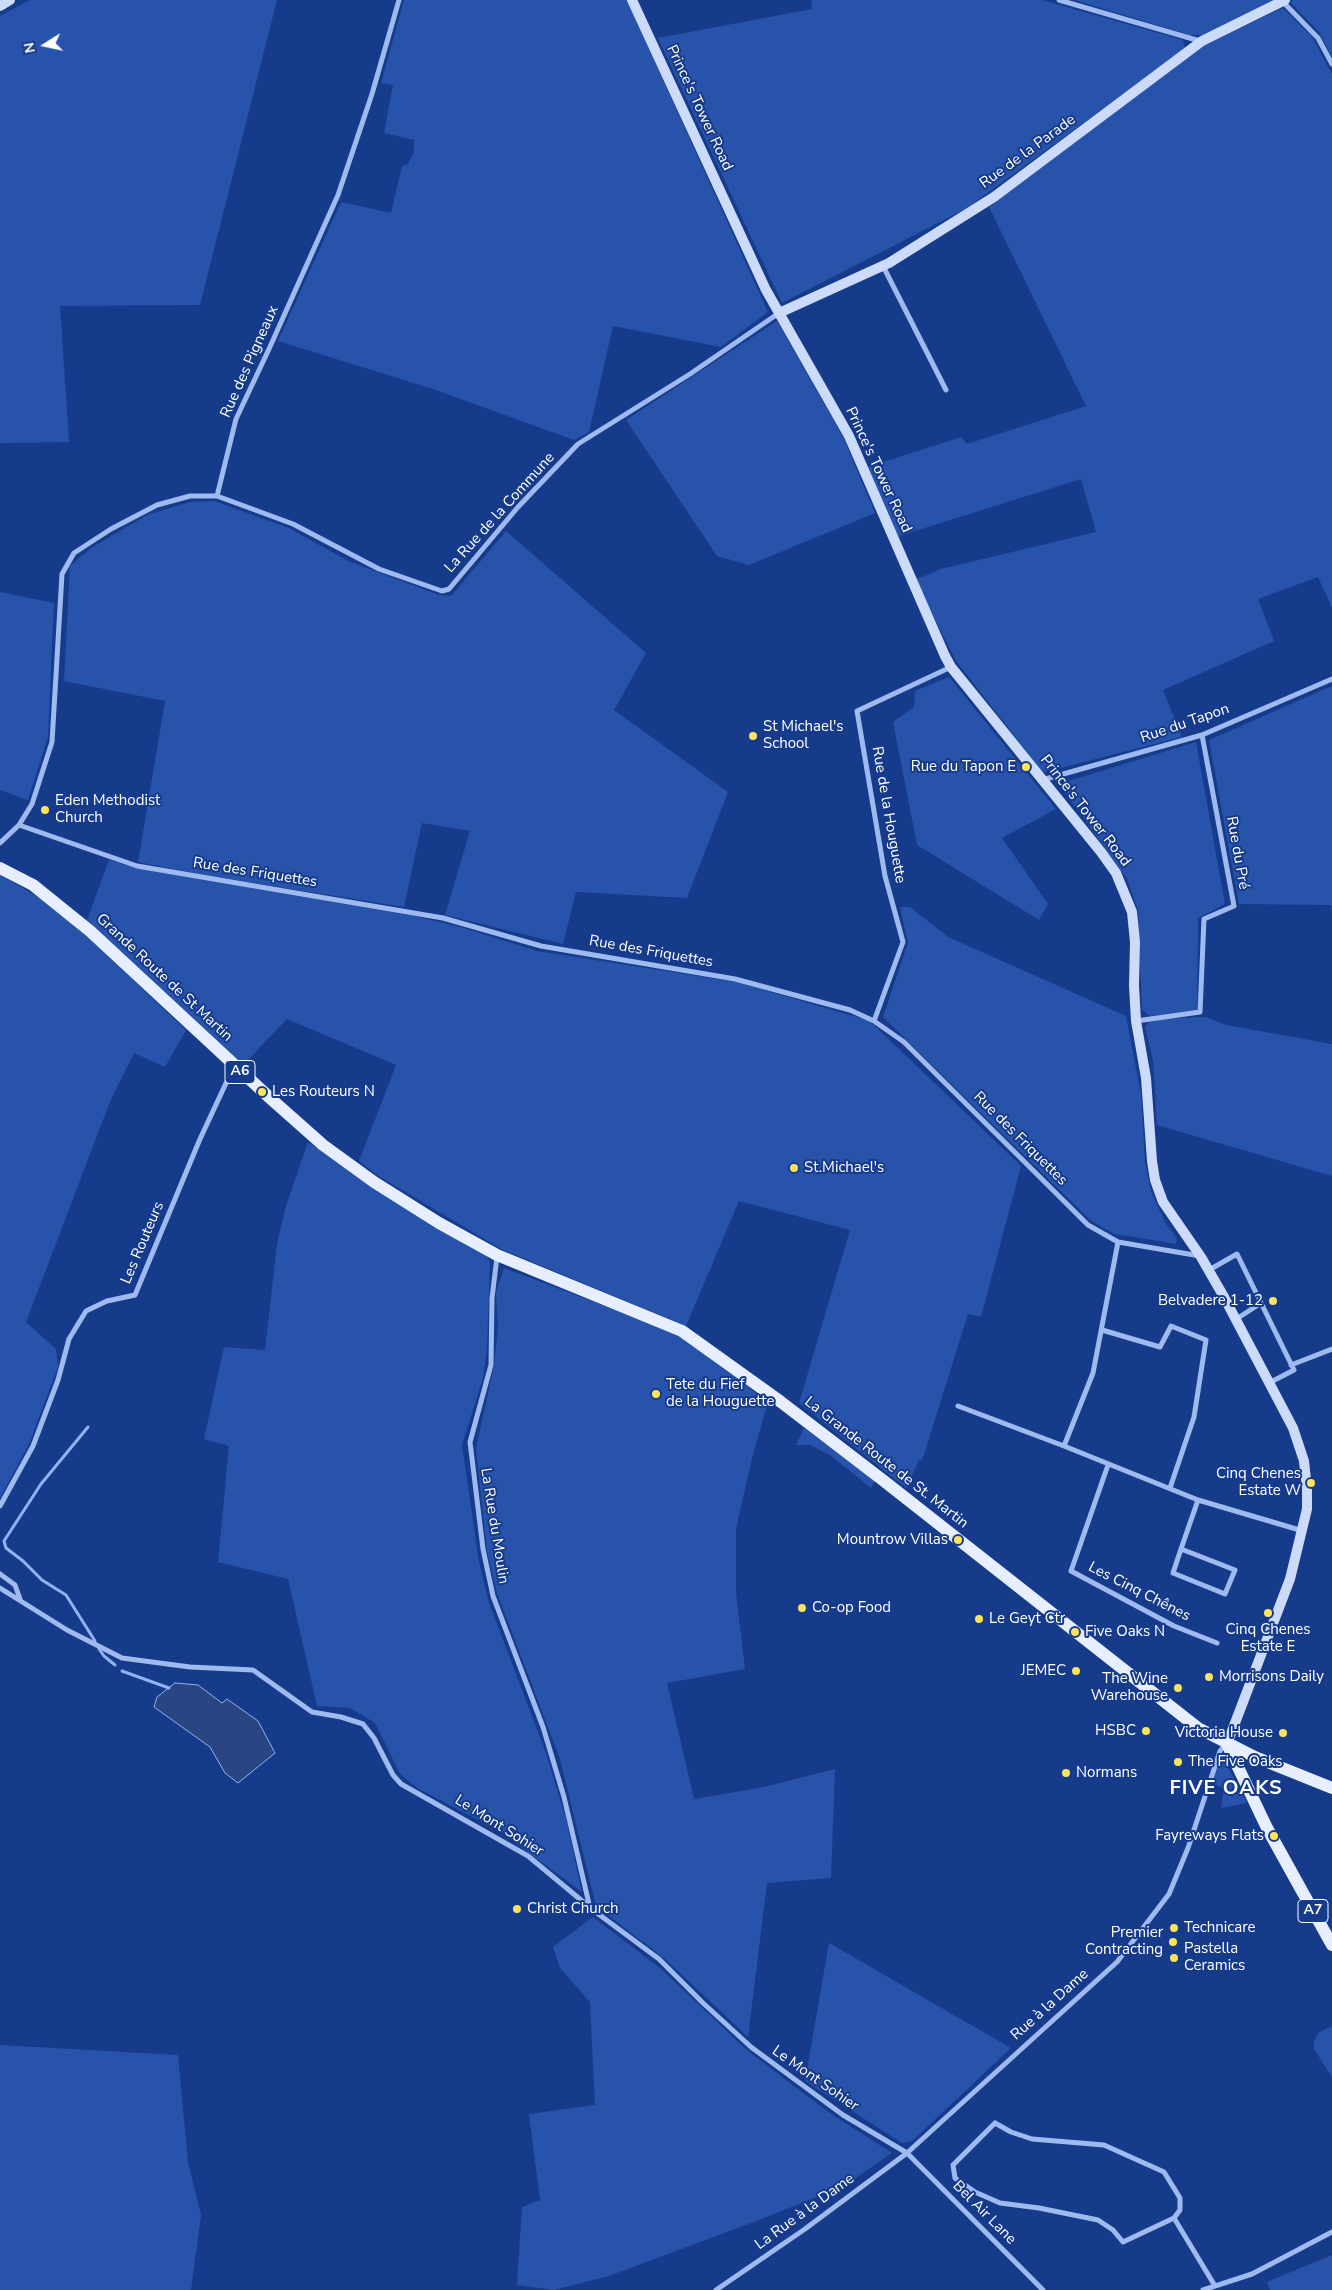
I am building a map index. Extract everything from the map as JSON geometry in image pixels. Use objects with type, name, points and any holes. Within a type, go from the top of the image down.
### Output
[{"type":"main road","points":[[0,6],[10,0]]},
{"type":"main road","name":"Prince's Tower Road","points":[[632,0],[779,313],[849,436],[951,667],[1101,852],[1116,873],[1132,912],[1135,942],[1134,986],[1136,1020],[1146,1078],[1155,1180],[1163,1202],[1201,1256],[1293,1428],[1304,1461],[1307,1509],[1290,1579],[1227,1744]]},
{"type":"main road","name":"Rue de la Parade","points":[[779,313],[883,266],[994,197],[1202,41],[1284,1]]},
{"type":"main road","name":"Grande Route de St Martin","points":[[0,868],[33,885],[90,931],[234,1066],[323,1145],[374,1182],[439,1223],[497,1255]]},
{"type":"main road","name":"La Grande Route de St. Martin","points":[[497,1255],[663,1322],[697,1341],[884,1480],[1198,1728],[1227,1744]]},
{"type":"main road","name":"A6","points":[[1227,1744],[1332,1788]]},
{"type":"main road","name":"A7","points":[[1227,1744],[1241,1777],[1276,1846],[1332,1944]]},
{"type":"main road","points":[[1241,1777],[1240,1765],[1246,1759],[1255,1757]]},
{"type":"street","name":"Rue des Pigneaux","points":[[217,496],[236,419],[270,349],[338,195],[372,94],[399,0]]},
{"type":"street","points":[[1059,0],[1202,41]]},
{"type":"street","points":[[1284,1],[1318,38],[1332,64]]},
{"type":"street","points":[[883,266],[946,390]]},
{"type":"street","name":"La Rue de la Commune","points":[[217,496],[293,524],[379,569],[442,592],[449,589],[518,507],[578,444],[690,374],[779,313]]},
{"type":"street","points":[[0,843],[19,824],[32,804],[52,742],[62,574],[74,553],[111,529],[157,505],[190,496],[217,496]]},
{"type":"street","name":"Rue de la Houguette","points":[[874,1020],[902,942],[885,876],[857,711],[951,667]]},
{"type":"street","name":"Rue du Tapon","points":[[1042,780],[1202,735],[1332,679]]},
{"type":"street","name":"Rue du Pré","points":[[1136,1020],[1200,1012],[1204,919],[1234,906],[1202,735]]},
{"type":"street","name":"Rue des Friquettes","points":[[19,824],[137,866],[442,918],[541,946],[735,979],[850,1010],[874,1020],[904,1042],[1088,1225],[1118,1242],[1201,1256]]},
{"type":"street","name":"Les Routeurs","points":[[0,1506],[33,1446],[58,1380],[69,1339],[86,1311],[108,1301],[136,1295],[200,1139],[234,1066]]},
{"type":"street","points":[[1064,1446],[1093,1373],[1118,1242]]},
{"type":"street","points":[[1209,1270],[1237,1254],[1294,1370],[1268,1383]]},
{"type":"street","name":"La Rue du Moulin","points":[[497,1255],[492,1298],[491,1365],[470,1442],[483,1550],[493,1596],[543,1727],[564,1797],[590,1908]]},
{"type":"street","points":[[1241,1316],[1261,1304]]},
{"type":"street","points":[[1102,1330],[1160,1346],[1171,1326],[1206,1340],[1194,1417],[1170,1488]]},
{"type":"street","points":[[1291,1365],[1332,1349]]},
{"type":"street","points":[[958,1406],[1198,1500],[1303,1531]]},
{"type":"street","name":"Les Cinq Chênes","points":[[1108,1465],[1071,1571],[1174,1626],[1217,1643]]},
{"type":"street","points":[[1181,1548],[1235,1570],[1225,1594],[1173,1573],[1181,1548],[1198,1500]]},
{"type":"street","points":[[0,1574],[15,1586],[20,1600]]},
{"type":"street","name":"Le Mont Sohier","points":[[0,1588],[95,1645],[122,1658],[190,1667],[253,1670],[312,1712],[341,1717],[363,1724],[374,1738],[393,1775],[401,1784],[528,1856],[590,1908],[659,1959],[703,2003],[758,2053],[843,2115],[907,2153]]},
{"type":"street","name":"Rue à la Dame","points":[[907,2153],[1117,1962],[1169,1894],[1188,1848],[1220,1751],[1227,1744]]},
{"type":"street","points":[[995,2124],[1032,2139],[1104,2145],[1164,2172],[1180,2198],[1180,2210],[1174,2218],[1123,2242],[1113,2230],[1098,2220],[1000,2203],[975,2192],[955,2178],[953,2165],[995,2124]]},
{"type":"street","name":"La Rue à la Dame","points":[[716,2290],[805,2229],[907,2153]]},
{"type":"street","name":"Bel Air Lane","points":[[907,2153],[1043,2290]]},
{"type":"street","points":[[1174,2218],[1215,2286]]},
{"type":"street","points":[[1203,2290],[1252,2274],[1332,2232]]},
{"type":"shaded area","points":[[30,0],[277,0],[200,305],[60,306],[69,442],[0,443],[0,16]]},
{"type":"shaded area","points":[[404,0],[627,0],[768,312],[721,347],[613,326],[589,432],[574,440],[433,389],[278,341],[341,202],[391,213],[402,166],[408,164],[414,152],[414,140],[384,133],[393,85],[381,83]]},
{"type":"shaded area","points":[[811,0],[1042,0],[1183,40],[1185,49],[967,208],[782,303],[658,38],[812,9]]},
{"type":"shaded area","points":[[1074,0],[1275,0],[1203,35],[1190,35]]},
{"type":"shaded area","points":[[1293,0],[1332,0],[1332,57],[1319,32],[1290,2]]},
{"type":"shaded area","points":[[1283,8],[1312,37],[1332,74],[1332,608],[1318,577],[1258,599],[1274,641],[1163,690],[1182,737],[1045,772],[1041,770],[956,661],[915,580],[941,569],[1096,532],[1081,479],[896,537],[868,467],[961,437],[967,444],[1086,406],[989,207],[1205,44]]},
{"type":"shaded area","points":[[777,321],[844,439],[875,513],[749,565],[717,556],[626,420]]},
{"type":"shaded area","points":[[214,501],[289,528],[348,561],[439,595],[451,596],[506,531],[646,653],[614,710],[728,792],[687,898],[576,892],[563,944],[445,915],[470,831],[422,823],[404,907],[198,874],[138,862],[165,701],[64,681],[70,566],[91,548],[147,515],[190,502]]},
{"type":"shaded area","points":[[0,592],[54,603],[48,737],[28,800],[0,790]]},
{"type":"shaded area","points":[[949,677],[1056,809],[1002,838],[1048,904],[1039,920],[917,845],[893,722],[914,707],[915,691]]},
{"type":"shaded area","points":[[1332,686],[1332,910],[1331,905],[1239,904],[1209,740]]},
{"type":"shaded area","points":[[1196,742],[1225,904],[1198,918],[1197,1010],[1150,1016],[1142,1010],[1138,910],[1127,879],[1059,784]]},
{"type":"shaded area","points":[[109,860],[136,868],[414,916],[464,928],[537,951],[736,982],[867,1020],[874,1025],[1021,1166],[981,1317],[968,1314],[922,1461],[919,1460],[906,1488],[799,1403],[850,1230],[739,1201],[686,1326],[501,1249],[377,1175],[359,1161],[396,1065],[287,1019],[242,1066],[87,920]]},
{"type":"shaded area","points":[[0,875],[47,902],[95,944],[186,1030],[165,1067],[134,1053],[111,1099],[26,1322],[56,1349],[58,1367],[29,1444],[0,1498]]},
{"type":"shaded area","points":[[900,907],[910,907],[948,937],[1126,1016],[1141,1094],[1145,1162],[1151,1191],[1165,1222],[1177,1239],[1176,1244],[1115,1234],[1091,1221],[883,1017],[908,943]]},
{"type":"shaded area","points":[[1206,1017],[1226,1025],[1332,1044],[1332,1176],[1157,1125],[1153,1060],[1145,1027],[1149,1022],[1162,1019]]},
{"type":"shaded area","points":[[308,1142],[387,1196],[486,1254],[490,1263],[487,1348],[483,1378],[462,1445],[479,1562],[489,1603],[546,1753],[566,1819],[582,1892],[501,1832],[419,1789],[400,1774],[375,1723],[350,1708],[317,1706],[288,1579],[218,1562],[229,1446],[204,1439],[224,1347],[265,1350],[277,1244],[286,1206]]},
{"type":"shaded area","points":[[504,1268],[674,1332],[768,1402],[752,1458],[736,1529],[736,1593],[745,1669],[667,1683],[694,1799],[764,1787],[835,1769],[831,1878],[767,1883],[748,2037],[664,1958],[596,1906],[560,1759],[497,1593],[487,1551],[476,1448],[494,1366],[498,1328],[496,1292]]},
{"type":"shaded area","points":[[804,1428],[875,1481],[871,1488],[830,1455],[810,1445],[796,1445]]},
{"type":"shaded area","points":[[175,1683],[198,1685],[222,1703],[227,1699],[258,1721],[275,1753],[238,1783],[225,1773],[210,1747],[154,1707],[157,1697]]},
{"type":"shaded area","points":[[1224,1760],[1247,1803],[1221,1808],[1224,1788],[1211,1784],[1218,1764]]},
{"type":"shaded area","points":[[593,1917],[660,1968],[748,2051],[827,2111],[892,2153],[844,2186],[609,2276],[554,2290],[517,2285],[522,2207],[540,2200],[529,2114],[595,2105],[590,2002],[560,1968],[553,1947]]},
{"type":"shaded area","points":[[829,1943],[1011,2048],[912,2141],[902,2143],[805,2081]]},
{"type":"shaded area","points":[[1332,2026],[1332,2077],[1314,2049],[1314,2041],[1319,2032]]},
{"type":"shaded area","points":[[0,2045],[178,2055],[188,2162],[201,2215],[191,2290],[0,2290]]},
{"type":"shaded area","points":[[1332,2255],[1332,2290],[1270,2290],[1267,2282]]},
{"type":"waterway","points":[[88,1427],[41,1484],[4,1541],[6,1548],[23,1561],[42,1580],[66,1595],[95,1641]]},
{"type":"waterway","points":[[99,1649],[115,1665]]},
{"type":"waterway","points":[[122,1671],[169,1688]]},
{"type":"place","name":"St Michael's School","points":[[753,736]]},
{"type":"place","name":"Rue du Tapon E","points":[[1026,767]]},
{"type":"place","name":"Eden Methodist Church","points":[[45,810]]},
{"type":"place","name":"Les Routeurs N","points":[[262,1092]]},
{"type":"place","name":"St.Michael's","points":[[794,1168]]},
{"type":"place","name":"Belvadere 1-12","points":[[1273,1301]]},
{"type":"place","name":"Tete du Fief de la Houguette","points":[[656,1394]]},
{"type":"place","name":"Cinq Chenes Estate W","points":[[1311,1483]]},
{"type":"place","name":"Mountrow Villas","points":[[958,1540]]},
{"type":"place","name":"Co-op Food","points":[[802,1608]]},
{"type":"place","name":"Cinq Chenes Estate E","points":[[1268,1613]]},
{"type":"place","name":"Le Geyt Ctr","points":[[979,1619]]},
{"type":"place","name":"Five Oaks N","points":[[1075,1632]]},
{"type":"place","name":"JEMEC","points":[[1076,1671]]},
{"type":"place","name":"Morrisons Daily","points":[[1209,1677]]},
{"type":"place","name":"The Wine Warehouse","points":[[1178,1688]]},
{"type":"place","name":"HSBC","points":[[1146,1731]]},
{"type":"place","name":"Victoria House","points":[[1283,1733]]},
{"type":"place","name":"The Five Oaks","points":[[1178,1762]]},
{"type":"place","name":"Normans","points":[[1066,1773]]},
{"type":"place","name":"Fayreways Flats","points":[[1274,1836]]},
{"type":"place","name":"Christ Church","points":[[517,1909]]},
{"type":"place","name":"Technicare","points":[[1174,1928]]},
{"type":"place","name":"Premier Contracting","points":[[1173,1942]]},
{"type":"place","name":"Pastella Ceramics","points":[[1174,1958]]},
{"type":"district","name":"FIVE OAKS","points":[[1226,1789]]}]
